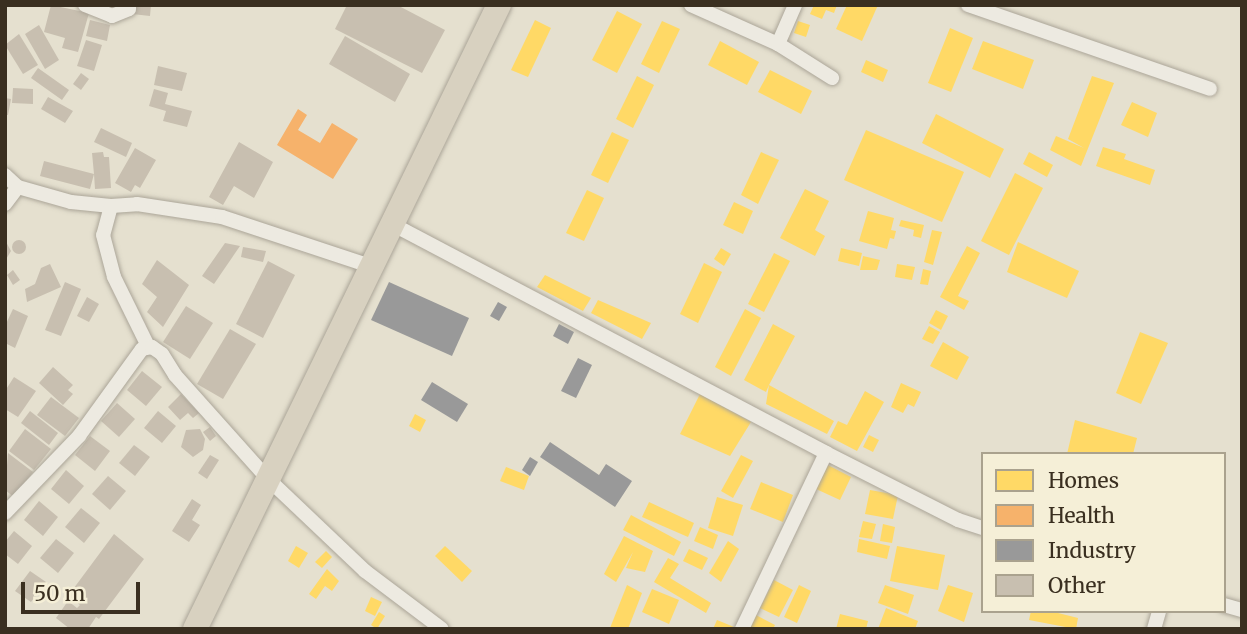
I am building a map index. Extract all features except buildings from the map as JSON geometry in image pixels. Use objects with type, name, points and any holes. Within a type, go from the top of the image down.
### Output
[{"type":"highway","points":[[195,629],[499,5]]},
{"type":"street","points":[[85,5],[112,16],[129,9],[129,5]]},
{"type":"street","points":[[691,5],[778,44],[832,78]]},
{"type":"street","points":[[778,44],[794,5]]},
{"type":"street","points":[[968,5],[1210,89]]},
{"type":"street","points":[[5,175],[18,187],[71,202],[111,206],[137,204],[222,217],[370,266]]},
{"type":"street","points":[[5,204],[18,187]]},
{"type":"street","points":[[111,206],[103,235],[114,277],[148,346],[162,354],[189,391],[267,478],[365,571],[442,629]]},
{"type":"street","points":[[392,224],[826,453],[958,520],[981,527]]},
{"type":"street","points":[[5,513],[79,436],[142,349],[148,346]]},
{"type":"street","points":[[742,629],[826,453]]}]
